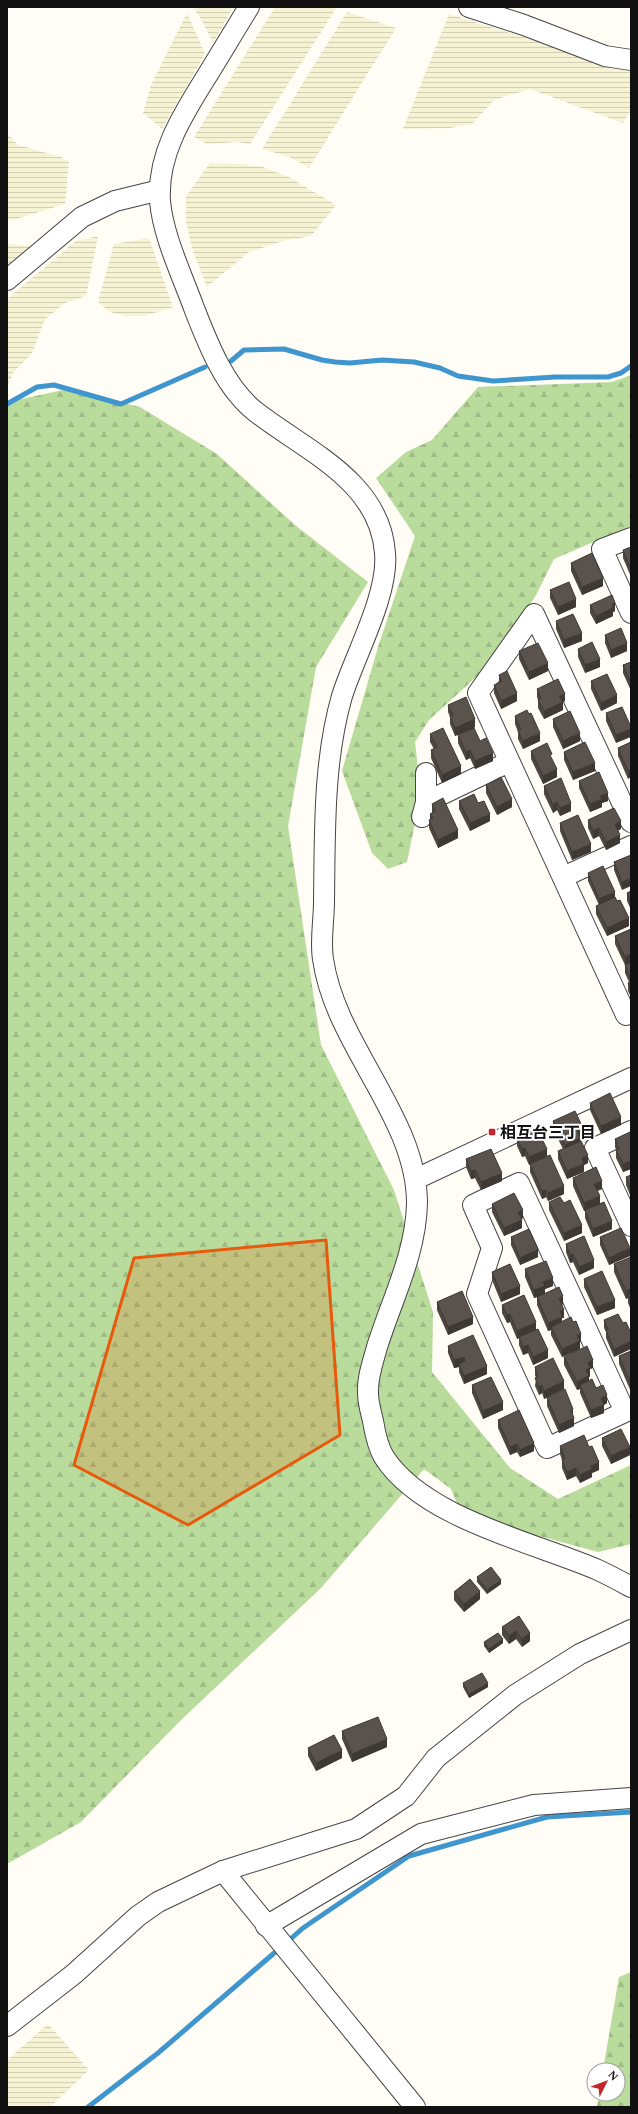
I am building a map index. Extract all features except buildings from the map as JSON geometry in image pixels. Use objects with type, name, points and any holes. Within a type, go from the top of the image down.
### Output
[{"type":"street","points":[[249,7],[178,124],[164,159],[160,190],[160,207],[172,251],[204,335],[227,379],[252,409],[342,473],[365,497],[380,526],[386,554],[384,583],[341,699],[331,753],[324,834],[323,958],[340,1018],[397,1126],[416,1179],[414,1235],[408,1262],[383,1329],[370,1370],[367,1389],[375,1431],[382,1455],[402,1478],[429,1500],[481,1525],[602,1571],[631,1587]]},
{"type":"street","points":[[469,7],[524,25],[605,56],[631,60]]},
{"type":"street","points":[[7,280],[82,217],[115,201],[160,190]]},
{"type":"street","points":[[631,538],[602,549],[631,613]]},
{"type":"street","points":[[631,822],[534,614],[478,693],[626,1015],[631,1013]]},
{"type":"street","points":[[426,773],[424,810],[509,762]]},
{"type":"street","points":[[563,877],[631,846]]},
{"type":"street","points":[[416,1179],[631,1078]]},
{"type":"street","points":[[631,1131],[595,1148],[631,1226]]},
{"type":"street","points":[[519,1183],[628,1411],[547,1448],[477,1294],[492,1248],[473,1205],[519,1183]]},
{"type":"street","points":[[7,2026],[74,1974],[138,1916],[158,1902],[223,1871],[356,1829],[406,1796],[436,1758],[515,1695],[580,1654],[631,1630]]},
{"type":"street","points":[[269,1929],[421,1834],[534,1805],[631,1798]]},
{"type":"street","points":[[223,1871],[296,1963],[415,2107]]},
{"type":"highlighted area","points":[[326,1240],[340,1435],[188,1525],[74,1465],[134,1258]]},
{"type":"shaded area","points":[[193,7],[233,7],[213,43],[202,21]]},
{"type":"shaded area","points":[[275,7],[337,7],[250,144],[238,142],[207,144],[194,137]]},
{"type":"shaded area","points":[[347,12],[396,28],[309,168],[290,157],[262,149]]},
{"type":"shaded area","points":[[187,13],[205,54],[162,129],[143,113],[151,85]]},
{"type":"shaded area","points":[[449,14],[549,45],[604,66],[631,71],[631,110],[623,123],[530,89],[494,100],[472,124],[450,128],[403,129]]},
{"type":"shaded area","points":[[7,133],[18,145],[61,157],[69,162],[65,204],[13,220],[7,220]]},
{"type":"shaded area","points":[[210,163],[242,164],[263,167],[289,177],[336,205],[311,236],[283,241],[249,252],[207,287],[192,248],[186,221],[186,196]]},
{"type":"shaded area","points":[[98,236],[86,296],[65,303],[45,319],[32,353],[13,373],[7,387],[7,299],[76,241]]},
{"type":"shaded area","points":[[149,238],[173,307],[144,316],[127,316],[110,312],[98,302],[114,244]]},
{"type":"shaded area","points":[[7,244],[34,246],[7,268]]},
{"type":"shaded area","points":[[48,2024],[89,2070],[50,2107],[7,2107],[7,2060]]},
{"type":"green space","points":[[631,375],[631,526],[554,559],[535,597],[486,668],[429,720],[415,742],[421,794],[407,862],[388,869],[372,853],[342,771],[378,647],[415,536],[376,478],[406,452],[432,440],[478,387],[612,382]]},
{"type":"green space","points":[[68,389],[140,407],[217,454],[295,525],[368,582],[316,667],[288,826],[321,1045],[394,1190],[433,1312],[432,1372],[510,1468],[558,1499],[631,1465],[631,1544],[598,1552],[532,1534],[458,1506],[451,1489],[424,1469],[321,1588],[179,1722],[81,1822],[7,1864],[7,402]]},
{"type":"green space","points":[[631,1972],[631,2107],[597,2107],[598,2102],[626,2102],[626,2062],[604,2062],[619,1977]]},
{"type":"waterway","points":[[231,361],[244,350],[284,349],[322,360],[335,362],[350,363],[382,360],[414,362],[440,368],[458,376],[493,381],[555,377],[608,377],[621,373],[631,366]]},
{"type":"waterway","points":[[7,404],[37,387],[54,385],[121,404],[205,367]]},
{"type":"waterway","points":[[286,1943],[303,1928],[409,1856],[547,1817],[631,1812]]},
{"type":"waterway","points":[[88,2107],[158,2053],[280,1948]]},
{"type":"place","name":"相互台三丁目","points":[[492,1132]]}]
